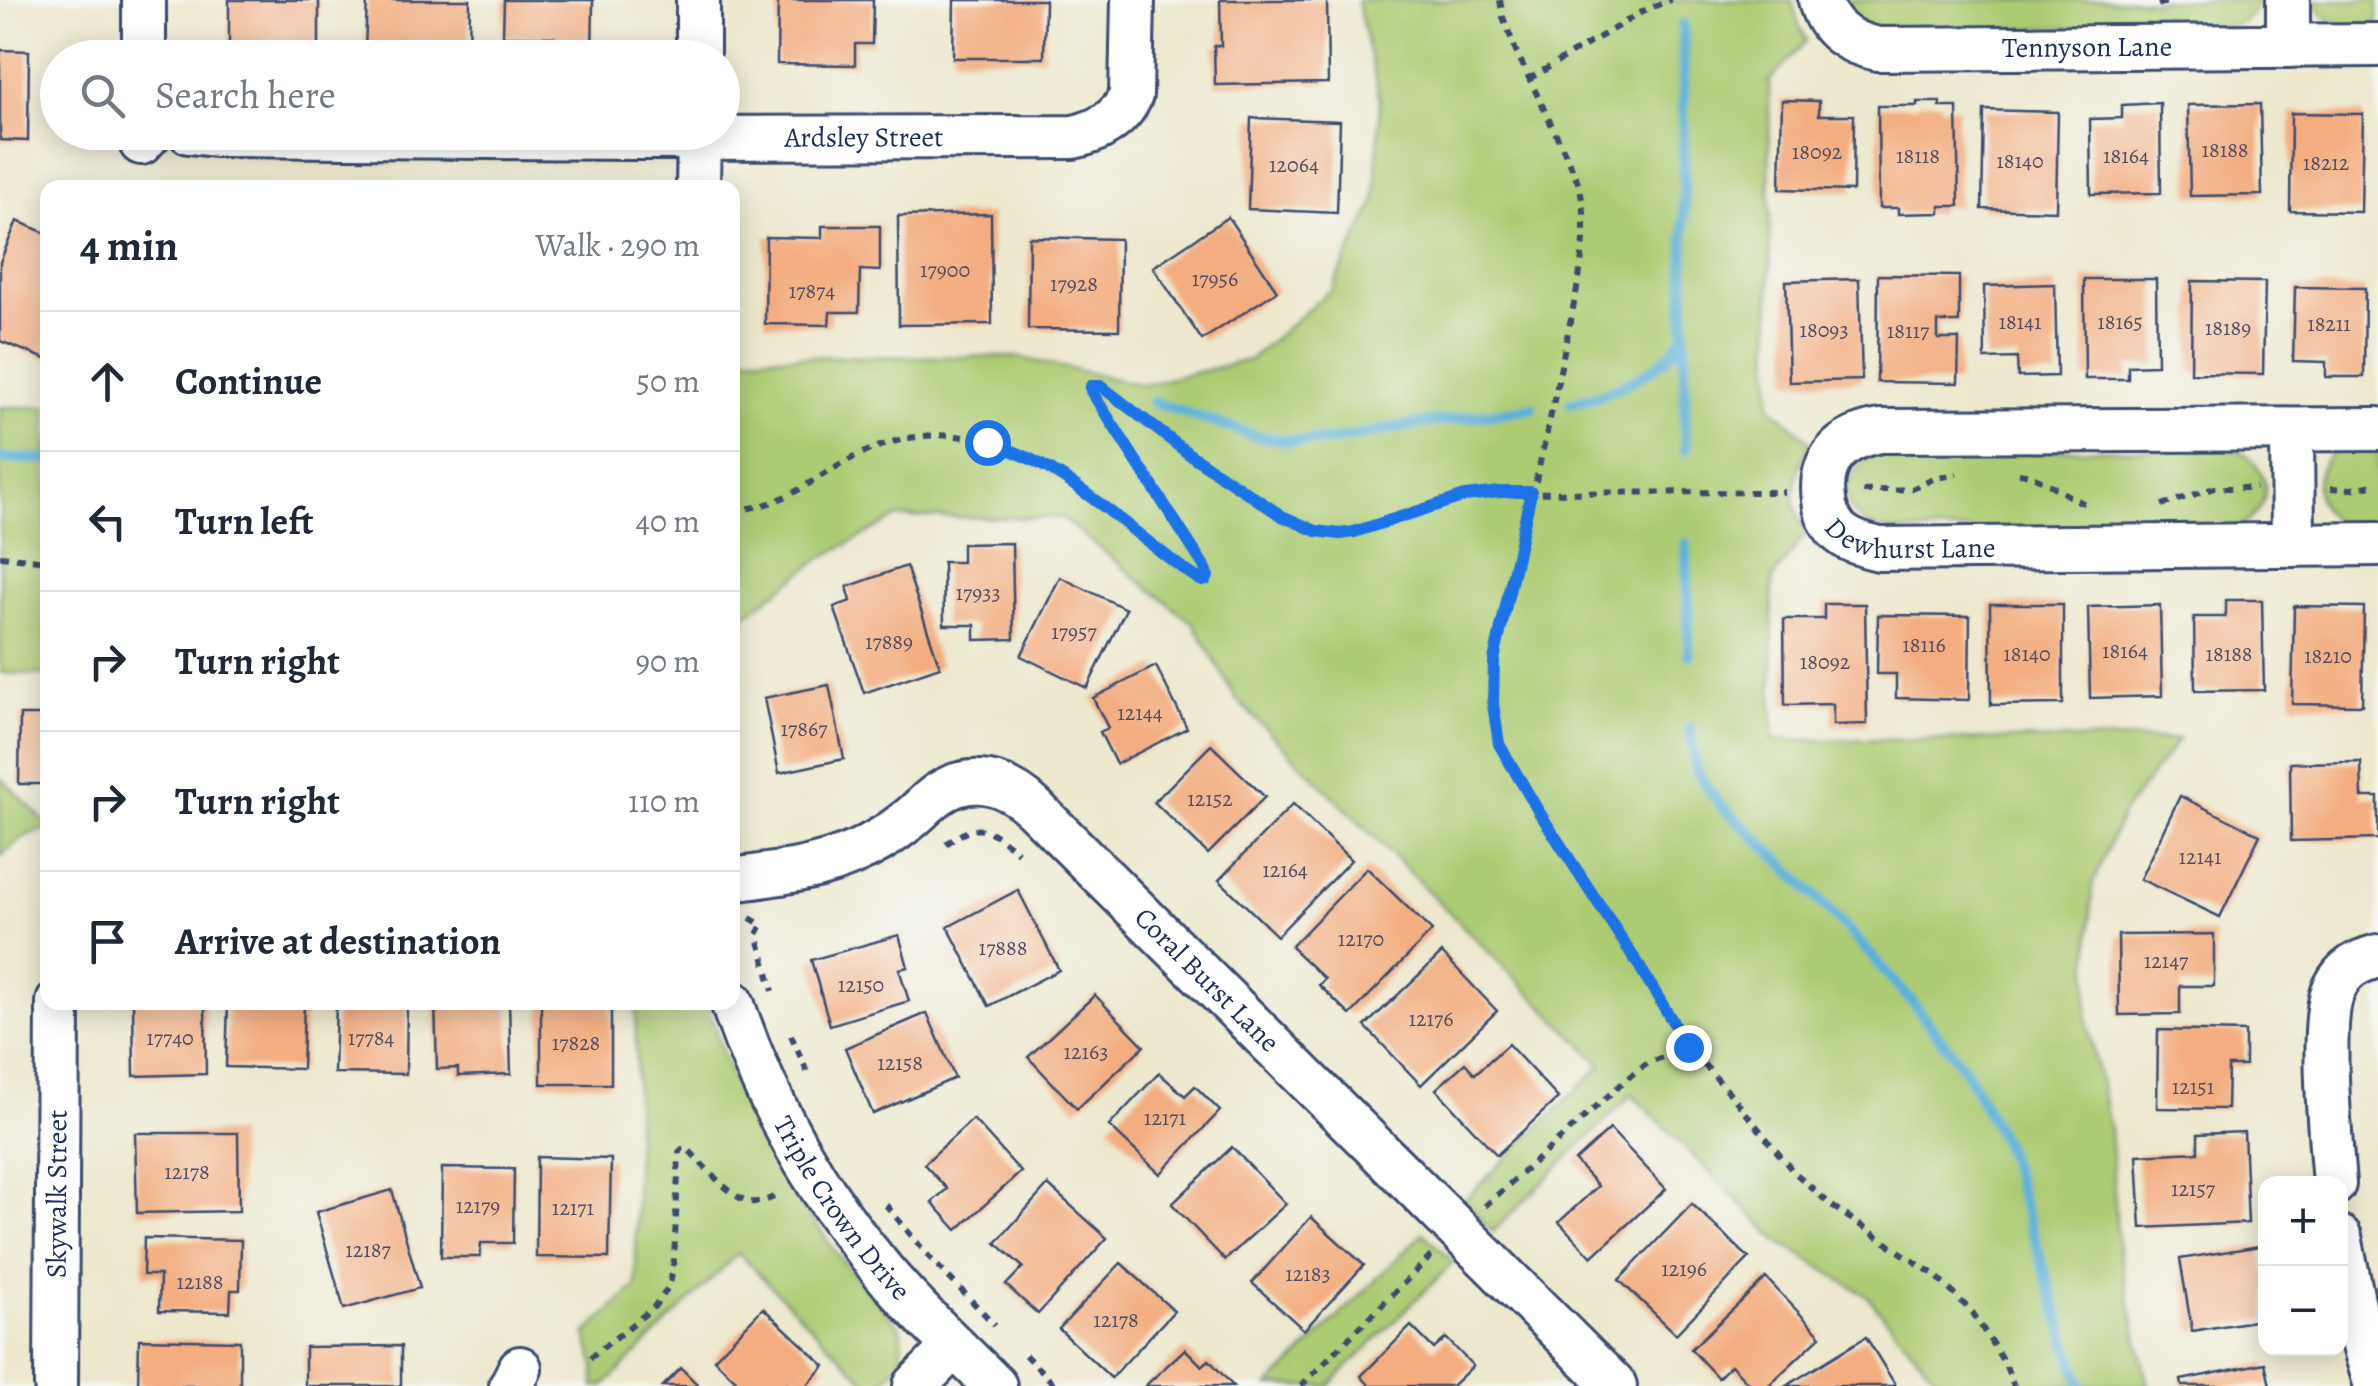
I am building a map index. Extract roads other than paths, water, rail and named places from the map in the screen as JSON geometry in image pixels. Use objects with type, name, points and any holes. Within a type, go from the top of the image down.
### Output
[{"type":"street","points":[[144,0],[144,40]]},
{"type":"street","points":[[698,0],[698,40]]},
{"type":"street","name":"Ardsley Street","points":[[740,135],[1073,137],[1126,130],[1126,106],[1133,83],[1133,0]]},
{"type":"street","name":"Tennyson Lane","points":[[1820,0],[1834,28],[1850,41],[1878,49],[2378,45]]},
{"type":"street","points":[[2288,0],[2288,46]]},
{"type":"street","points":[[698,180],[699,150]]},
{"type":"street","name":"Dewhurst Lane","points":[[2378,429],[1881,431],[1854,438],[1829,459],[1823,474],[1826,514],[1836,528],[1847,538],[1879,549],[2378,544]]},
{"type":"street","points":[[2292,430],[2293,545]]},
{"type":"street","name":"Coral Burst Lane","points":[[740,898],[885,838],[940,793],[967,782],[984,764],[1035,809],[1615,1386]]},
{"type":"street","points":[[2333,1176],[2328,1009],[2348,958]]},
{"type":"street","name":"Skywalk Street","points":[[56,1386],[58,1010]]},
{"type":"street","name":"Triple Crown Drive","points":[[735,1010],[768,1094],[805,1164],[848,1228],[881,1269],[994,1386]]},
{"type":"street","points":[[2346,1266],[2376,1386]]},
{"type":"street","points":[[915,1386],[954,1346]]},
{"type":"waterway","points":[[1683,24],[1685,450]]},
{"type":"waterway","points":[[1571,403],[1635,380],[1663,360],[1684,335]]},
{"type":"waterway","points":[[1153,402],[1252,435],[1286,441],[1330,441],[1532,408]]},
{"type":"waterway","points":[[0,457],[40,459]]},
{"type":"waterway","points":[[1686,543],[1689,655]]},
{"type":"waterway","points":[[1690,728],[1696,770],[1718,803],[1852,934],[1966,1071],[2004,1144],[2081,1386]]}]
